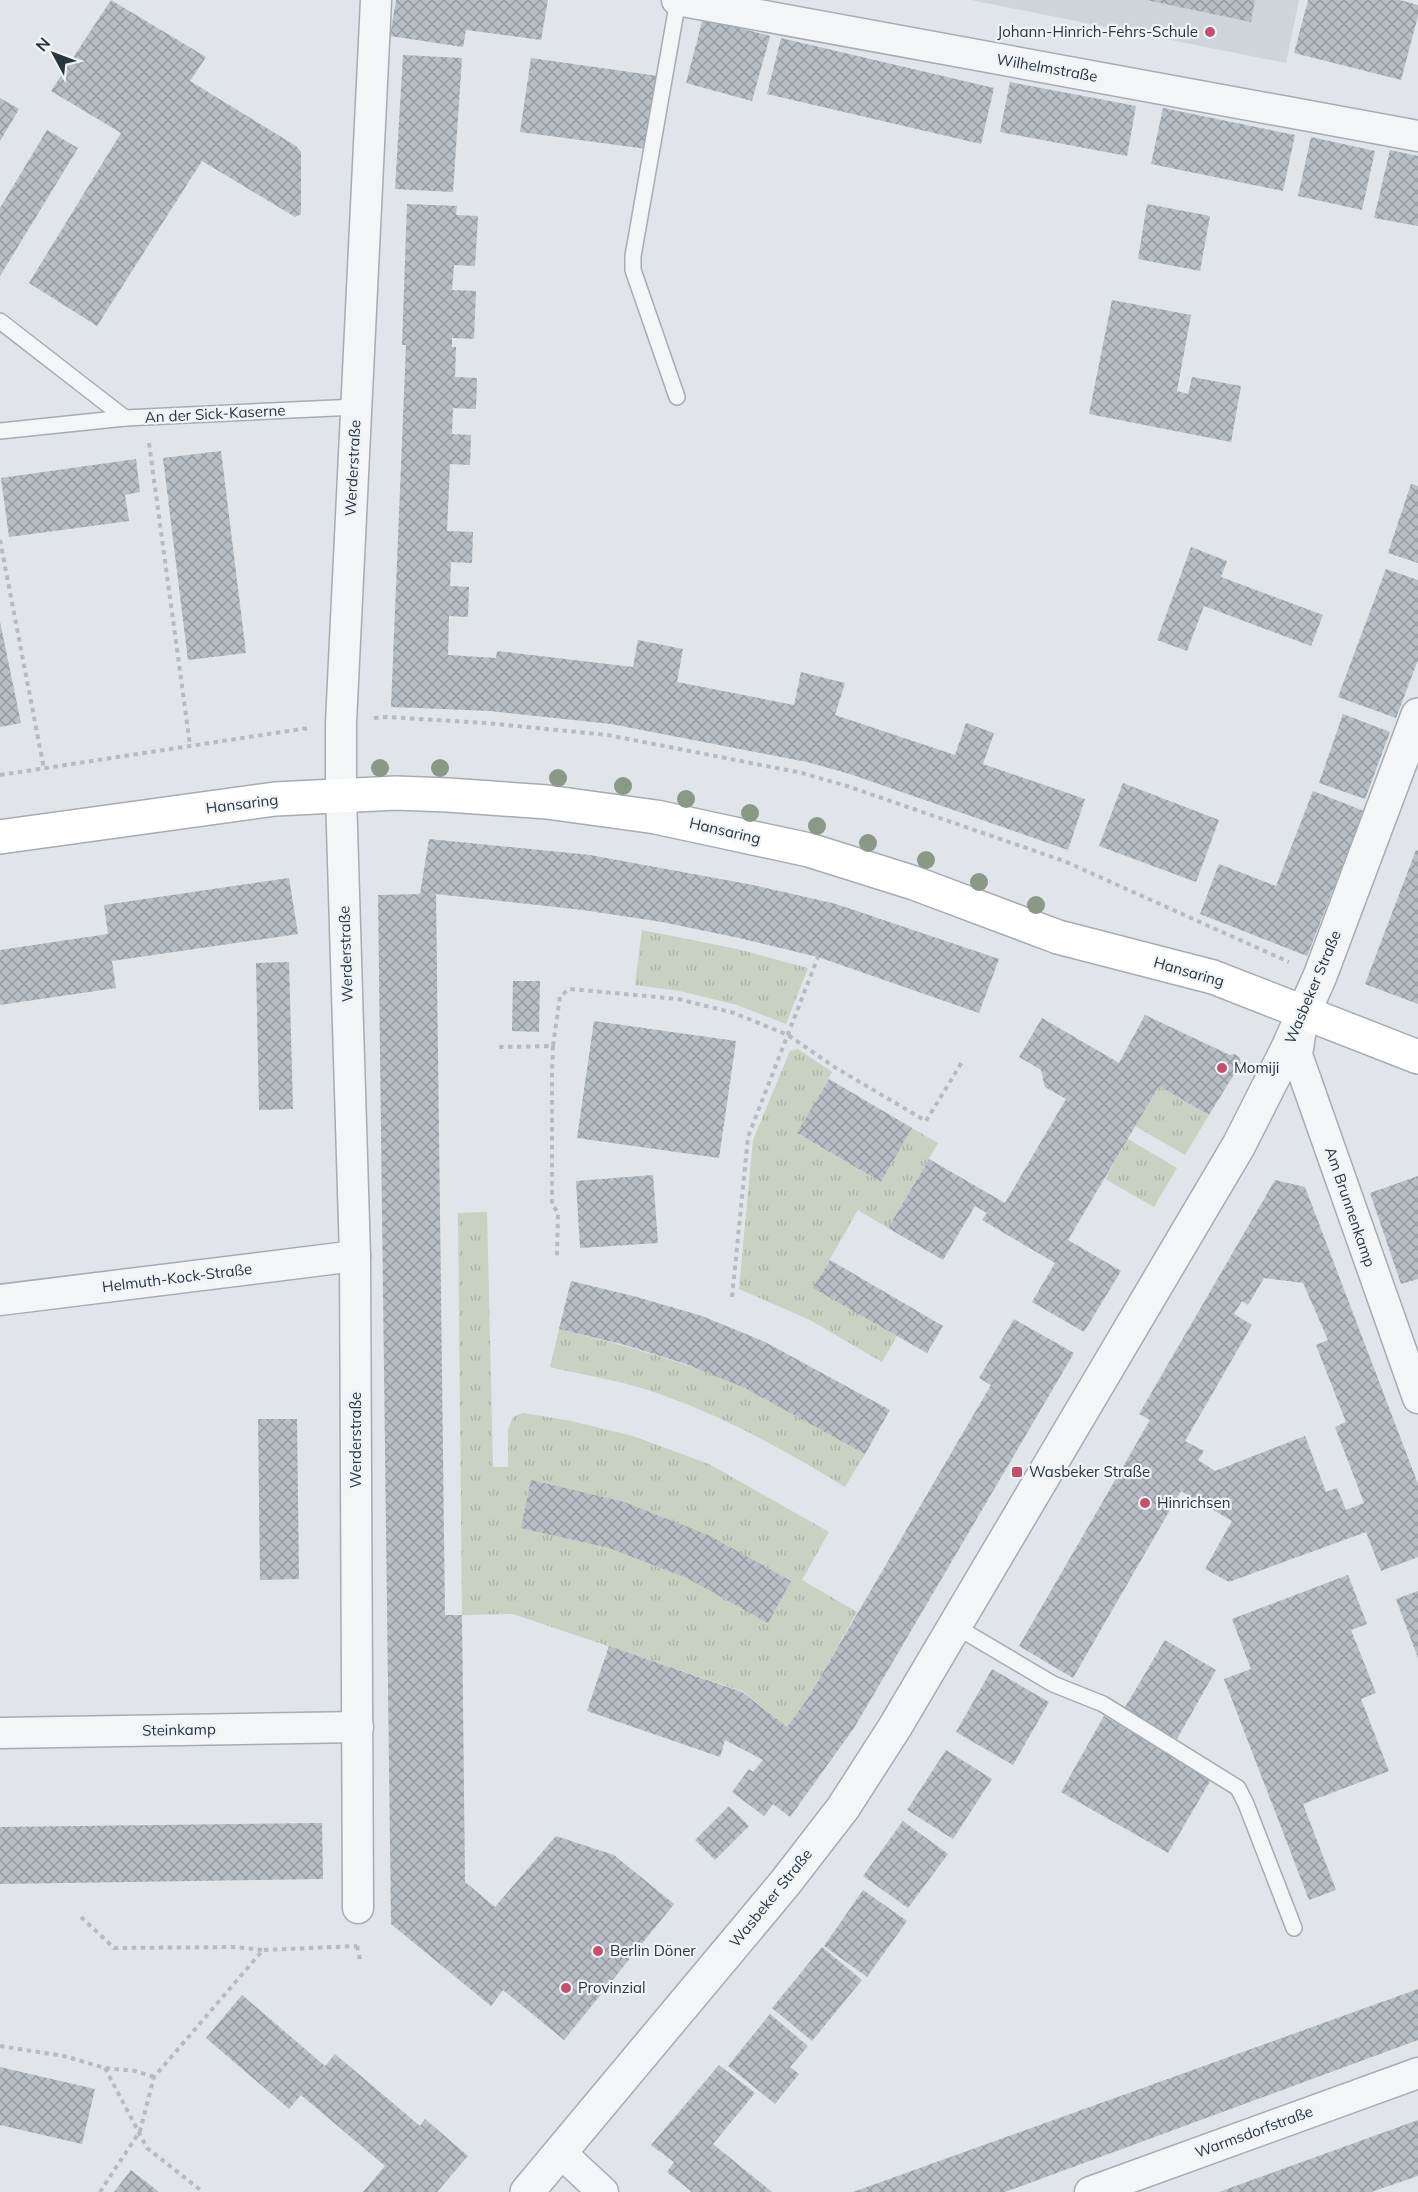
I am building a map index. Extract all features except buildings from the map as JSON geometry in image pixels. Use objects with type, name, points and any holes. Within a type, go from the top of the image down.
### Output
[{"type":"main road","name":"Hansaring","points":[[0,837],[275,799],[340,795],[448,795],[547,802],[656,817],[809,850],[914,883],[1058,937],[1213,977],[1418,1057]]},
{"type":"street","name":"Werderstraße","points":[[358,1908],[355,1256],[340,795],[341,723],[376,0]]},
{"type":"street","name":"Wilhelmstraße","points":[[677,0],[1418,136]]},
{"type":"street","name":"Wasbeker Straße","points":[[527,2192],[785,1883],[843,1808],[895,1727],[1239,1145],[1320,976],[1418,715]]},
{"type":"street","name":"Am Brunnenkamp","points":[[1304,1013],[1297,1055],[1418,1398]]},
{"type":"street","name":"Helmuth-Kock-Straße","points":[[0,1300],[355,1256]]},
{"type":"street","name":"Steinkamp","points":[[0,1733],[358,1727]]},
{"type":"street","name":"Warmsdorfstraße","points":[[1090,2192],[1142,2182],[1418,2073]]},
{"type":"street","points":[[560,2152],[603,2192]]},
{"type":"lane","points":[[677,0],[633,256],[633,270],[677,397]]},
{"type":"lane","name":"An der Sick-Kaserne","points":[[0,321],[125,418],[356,406]]},
{"type":"lane","points":[[0,431],[125,418]]},
{"type":"lane","points":[[955,1626],[1053,1684],[1103,1704],[1238,1788],[1294,1928]]},
{"type":"path","points":[[145,417],[190,745]]},
{"type":"path","points":[[0,540],[44,769]]},
{"type":"path","points":[[0,775],[387,717],[486,723],[609,735],[802,773],[847,786],[1064,861],[1320,976]]},
{"type":"path","points":[[732,1297],[748,1137],[818,957]]},
{"type":"path","points":[[556,1256],[558,1212],[552,1205],[552,1073],[560,996],[570,989],[678,999],[734,1013],[788,1035],[836,1068],[926,1121],[962,1062]]},
{"type":"path","points":[[499,1047],[554,1046]]},
{"type":"path","points":[[81,1917],[114,1948],[236,1947],[263,1950],[357,1946]]},
{"type":"path","points":[[99,2192],[140,2131],[154,2077],[263,1950]]},
{"type":"path","points":[[0,2046],[64,2056],[105,2068],[135,2071],[154,2077]]},
{"type":"path","points":[[105,2068],[147,2148],[203,2192]]},
{"type":"shaded area","name":"Johann-Hinrich-Fehrs-Schule","points":[[971,0],[1299,0],[1286,63]]},
{"type":"green space","points":[[642,930],[737,949],[808,968],[786,1024],[737,1005],[680,991],[635,985]]},
{"type":"green space","points":[[798,1049],[832,1072],[798,1134],[881,1182],[912,1128],[938,1143],[888,1228],[858,1210],[814,1287],[897,1336],[882,1362],[810,1320],[739,1289],[753,1140],[790,1051]]},
{"type":"green space","points":[[1159,1086],[1209,1115],[1185,1155],[1135,1126]]},
{"type":"green space","points":[[1128,1139],[1177,1168],[1154,1207],[1105,1179]]},
{"type":"green space","points":[[487,1212],[493,1467],[508,1467],[508,1430],[513,1417],[523,1413],[571,1421],[633,1436],[709,1464],[829,1532],[802,1580],[857,1612],[808,1698],[787,1727],[742,1691],[513,1614],[462,1615],[458,1213]]},
{"type":"green space","points":[[559,1329],[653,1354],[744,1387],[775,1402],[865,1454],[845,1487],[774,1446],[674,1399],[636,1386],[550,1367]]},
{"type":"place","name":"Johann-Hinrich-Fehrs-Schule","points":[[1210,32]]},
{"type":"place","name":"Momiji","points":[[1222,1068]]},
{"type":"place","name":"Wasbeker Straße","points":[[1017,1472]]},
{"type":"place","name":"Hinrichsen","points":[[1145,1503]]},
{"type":"place","name":"Berlin Döner","points":[[598,1951]]},
{"type":"place","name":"Provinzial","points":[[566,1988]]}]
